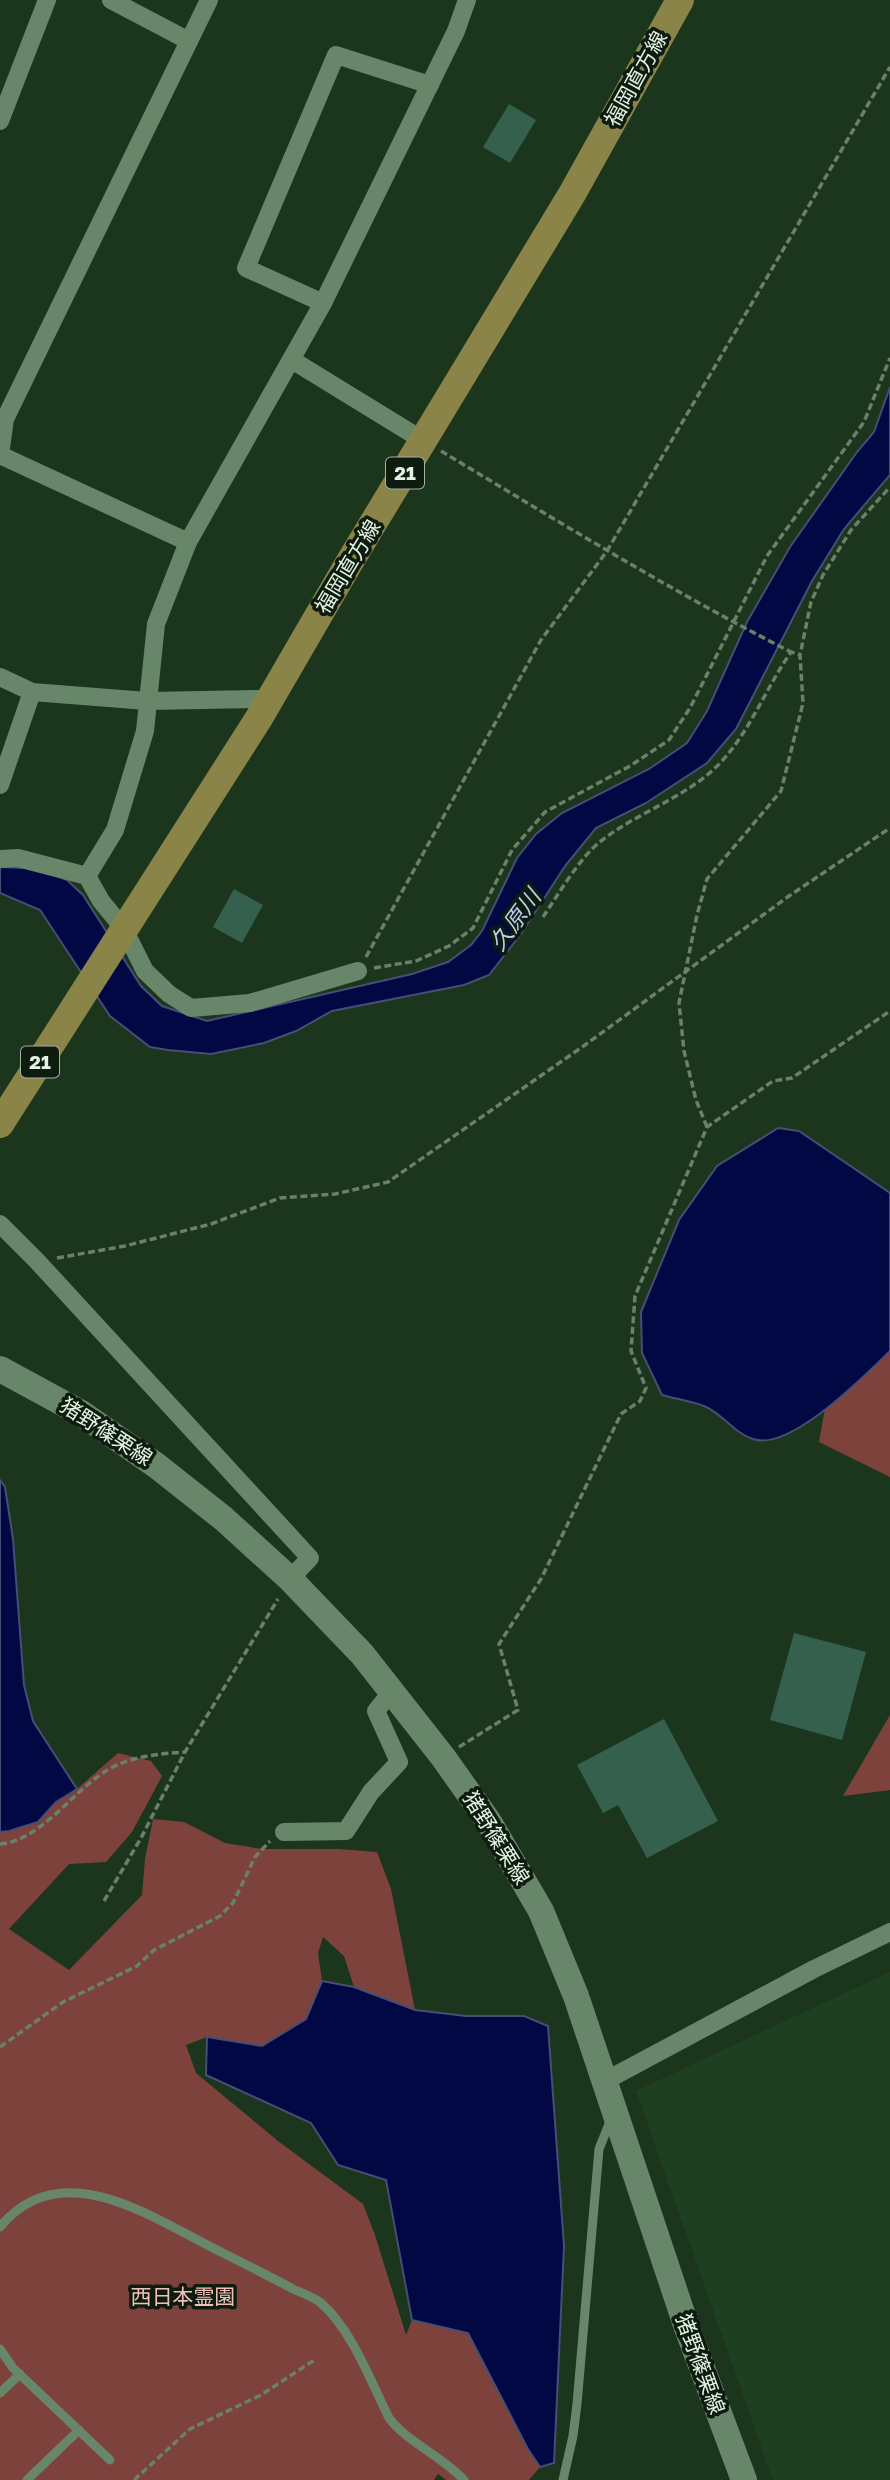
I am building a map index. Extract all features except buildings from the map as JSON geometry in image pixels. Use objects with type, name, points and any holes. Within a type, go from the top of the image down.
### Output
[{"type":"main road","name":"福岡直方線","points":[[0,1124],[268,704],[349,563],[572,194],[680,0]]},
{"type":"main road","name":"猪野篠栗線","points":[[0,1369],[81,1413],[157,1466],[224,1519],[290,1579],[362,1654],[443,1757],[489,1822],[541,1911],[576,1996],[687,2328],[744,2480]]},
{"type":"street","points":[[0,121],[47,0]]},
{"type":"street","points":[[111,0],[189,41]]},
{"type":"street","points":[[188,542],[0,455],[5,419],[209,0]]},
{"type":"street","points":[[87,876],[114,830],[145,731],[156,624],[188,542],[323,303],[456,31],[467,0]]},
{"type":"street","points":[[323,303],[246,268],[336,55],[430,85]]},
{"type":"street","points":[[292,360],[424,441]]},
{"type":"street","points":[[0,677],[33,692],[147,701],[258,699],[268,704]]},
{"type":"street","points":[[0,785],[33,692]]},
{"type":"street","points":[[0,859],[18,858],[87,876],[145,971],[169,994],[191,1008],[250,1003],[358,971]]},
{"type":"street","points":[[0,1224],[310,1558],[290,1579]]},
{"type":"street","points":[[284,1832],[346,1831],[371,1792],[399,1762],[376,1711],[391,1692]]},
{"type":"street","points":[[605,2081],[814,1969],[890,1932]]},
{"type":"lane","points":[[563,2480],[573,2436],[599,2149],[614,2111]]},
{"type":"lane","points":[[0,2227],[13,2211],[43,2195],[75,2192],[105,2197],[147,2213],[321,2303],[347,2334],[389,2418],[398,2430],[427,2448],[464,2480]]},
{"type":"lane","points":[[0,2349],[20,2374],[110,2460]]},
{"type":"lane","points":[[0,2393],[20,2374]]},
{"type":"lane","points":[[27,2480],[79,2430]]},
{"type":"path","points":[[358,971],[541,640],[607,551],[890,67]]},
{"type":"path","points":[[358,971],[416,961],[449,946],[473,928],[512,850],[545,812],[630,766],[669,740],[690,708],[767,556],[864,422],[890,358]]},
{"type":"path","points":[[424,441],[733,623],[800,655]]},
{"type":"path","points":[[707,1127],[696,1100],[684,1051],[679,1003],[707,879],[781,792],[803,703],[800,655],[811,602],[823,575],[851,530],[890,487]]},
{"type":"path","points":[[542,917],[599,842],[642,812],[681,794],[721,762],[750,724],[776,674],[791,652]]},
{"type":"path","points":[[37,1261],[125,1246],[211,1224],[280,1198],[335,1194],[388,1182],[789,896],[890,828]]},
{"type":"path","points":[[443,1757],[518,1710],[499,1644],[541,1579],[621,1415],[640,1401],[646,1388],[631,1351],[635,1296],[707,1127],[773,1081],[792,1078],[890,1011]]},
{"type":"path","points":[[104,1901],[141,1838],[185,1752],[290,1579]]},
{"type":"path","points":[[0,1844],[23,1839],[108,1770],[144,1757],[185,1752]]},
{"type":"path","points":[[0,2047],[63,2002],[136,1966],[154,1950],[220,1916],[233,1903],[255,1857],[268,1842],[284,1832]]},
{"type":"path","points":[[134,2480],[190,2429],[261,2395],[316,2359]]},
{"type":"shaded area","points":[[890,1972],[890,2480],[773,2480],[636,2091]]},
{"type":"green space","points":[[890,1351],[890,1477],[819,1442],[825,1408]]},
{"type":"green space","points":[[890,1715],[890,1790],[843,1796]]},
{"type":"green space","name":"西日本霊園","points":[[118,1753],[151,1761],[162,1776],[132,1832],[106,1862],[69,1864],[9,1929],[69,1970],[142,1895],[145,1859],[153,1819],[184,1822],[225,1843],[262,1849],[377,1852],[391,1889],[415,2010],[354,1987],[344,1956],[323,1937],[318,1953],[322,1981],[306,2019],[262,2046],[207,2037],[186,2045],[196,2073],[278,2141],[363,2204],[406,2335],[412,2320],[468,2333],[540,2467],[529,2480],[446,2480],[438,2474],[434,2480],[0,2480],[0,1832],[38,1822],[56,1802],[77,1789]]},
{"type":"water","name":"久原川","points":[[890,387],[890,475],[844,529],[812,581],[736,729],[707,763],[646,803],[596,828],[565,866],[521,934],[489,975],[464,985],[332,1011],[296,1031],[264,1043],[211,1054],[150,1047],[110,1016],[40,910],[0,893],[0,867],[27,868],[67,880],[83,895],[141,986],[162,1006],[207,1021],[412,974],[448,962],[471,945],[482,931],[517,858],[536,834],[562,813],[649,769],[687,743],[707,711],[747,622],[790,547],[874,432]]},
{"type":"water","points":[[778,1128],[799,1131],[890,1193],[890,1351],[826,1409],[786,1434],[768,1440],[746,1436],[704,1406],[662,1395],[642,1353],[641,1312],[679,1220],[717,1166]]},
{"type":"water","points":[[0,1480],[5,1487],[13,1539],[24,1685],[33,1721],[77,1789],[56,1802],[38,1822],[0,1832]]},
{"type":"water","points":[[322,1981],[354,1987],[415,2010],[466,2016],[524,2016],[548,2026],[564,2246],[554,2463],[540,2467],[528,2449],[468,2333],[412,2320],[386,2180],[338,2165],[311,2123],[206,2075],[207,2037],[262,2046],[306,2019]]}]
